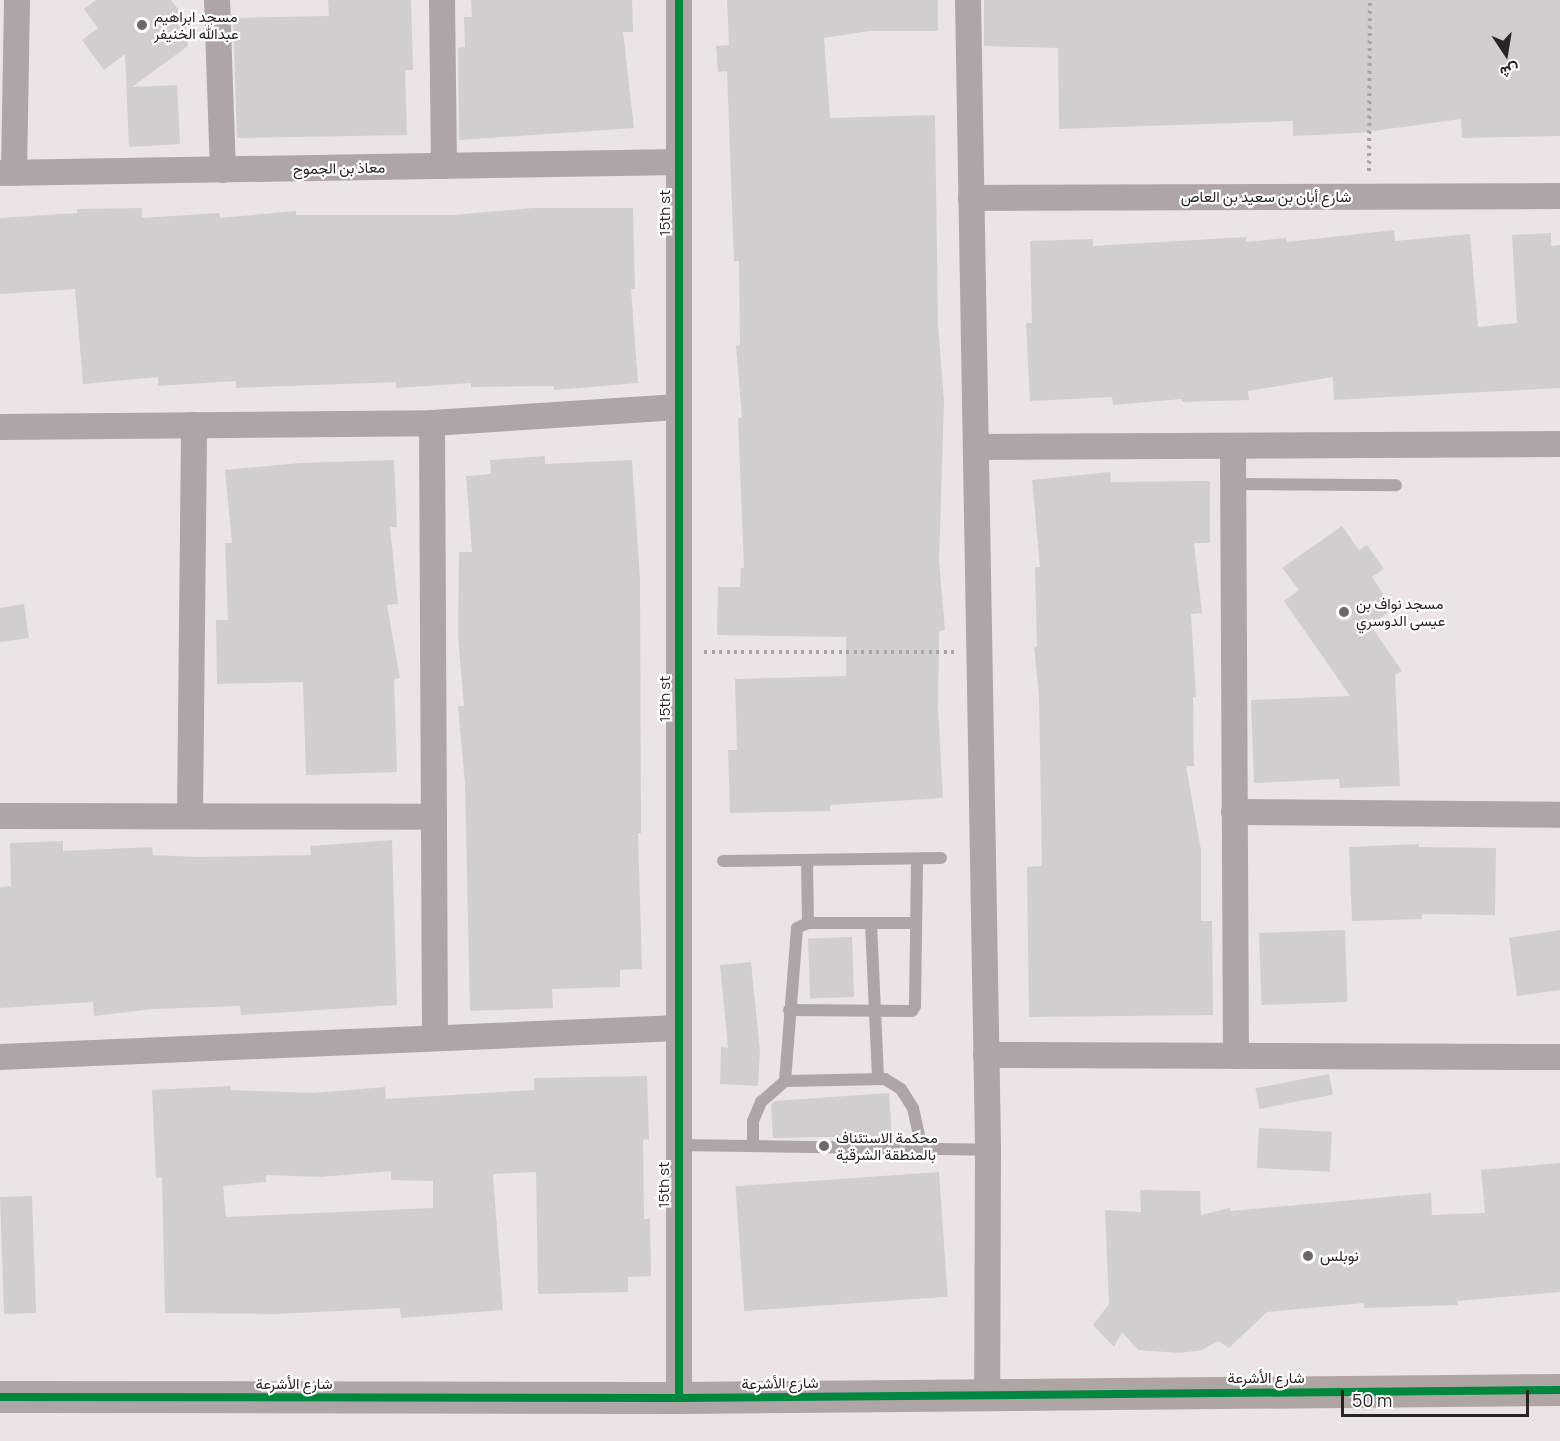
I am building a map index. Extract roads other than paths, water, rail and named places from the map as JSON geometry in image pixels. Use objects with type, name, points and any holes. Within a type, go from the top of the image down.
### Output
[{"type":"street","points":[[7,173],[17,0]]},
{"type":"street","points":[[217,0],[223,170]]},
{"type":"street","points":[[442,0],[444,166]]},
{"type":"street","name":"15th st","points":[[679,0],[679,1398]]},
{"type":"street","points":[[968,0],[988,1150],[987,1394]]},
{"type":"street","name":"معاذ بن الجموح","points":[[7,173],[679,162]]},
{"type":"street","name":"شارع أبان بن سعيد بن العاص","points":[[971,198],[1560,196]]},
{"type":"street","points":[[0,428],[432,423],[678,407]]},
{"type":"street","points":[[432,423],[435,1038]]},
{"type":"street","points":[[190,816],[194,425]]},
{"type":"street","points":[[976,447],[1560,444]]},
{"type":"street","points":[[1233,446],[1236,1056]]},
{"type":"street","points":[[1234,812],[1560,815]]},
{"type":"street","points":[[0,816],[434,817]]},
{"type":"street","points":[[0,1057],[678,1028]]},
{"type":"street","points":[[986,1055],[1560,1057]]},
{"type":"street","name":"شارع الأشرعة","points":[[0,1397],[679,1398],[1560,1390]]},
{"type":"lane","points":[[1233,484],[1396,485]]},
{"type":"lane","points":[[723,861],[941,858]]},
{"type":"lane","points":[[789,1010],[906,1013],[915,1006],[917,859]]},
{"type":"lane","points":[[807,860],[808,923]]},
{"type":"lane","points":[[785,1081],[794,935],[797,928],[808,923],[916,923]]},
{"type":"lane","points":[[871,923],[878,1079]]},
{"type":"lane","points":[[753,1146],[753,1121],[761,1102],[785,1081],[878,1079],[893,1082],[913,1108],[922,1149]]},
{"type":"lane","points":[[678,1145],[988,1150]]},
{"type":"place","name":"مسجد ابراهيم عبدالله الخنيفر","points":[[142,25]]},
{"type":"place","name":"مسجد نواف بن عيسى الدوسري","points":[[1344,612]]},
{"type":"place","name":"محكمة الاستئناف بالمنطقة الشرقية","points":[[824,1146]]},
{"type":"place","name":"نوبلس","points":[[1308,1256]]}]
